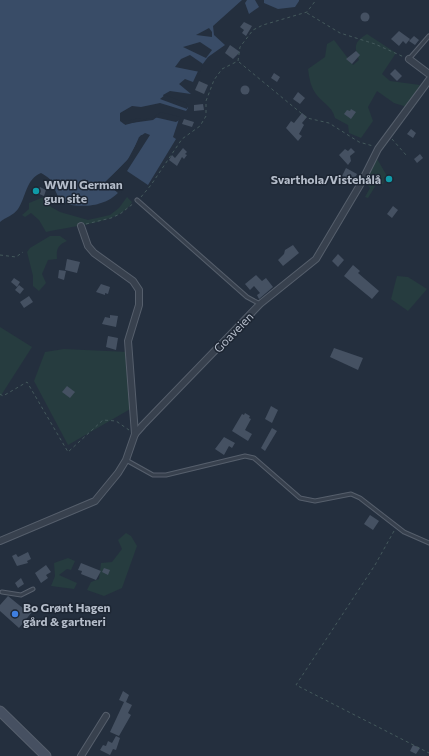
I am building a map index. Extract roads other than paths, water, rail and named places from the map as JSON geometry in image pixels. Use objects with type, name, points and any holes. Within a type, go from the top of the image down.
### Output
[{"type":"main road","points":[[0,712],[46,756]]},
{"type":"street","points":[[409,59],[429,74]]},
{"type":"street","name":"Goaveien","points":[[0,541],[95,501],[118,473],[126,460],[135,434],[260,304],[316,259],[362,187],[378,149],[429,80]]},
{"type":"street","points":[[81,226],[88,246],[94,253],[133,281],[139,290],[139,305],[128,341],[135,434]]},
{"type":"street","points":[[81,756],[106,716]]},
{"type":"lane","points":[[409,59],[429,36]]},
{"type":"lane","points":[[137,200],[247,297],[260,304]]},
{"type":"lane","points":[[126,460],[153,475],[166,476],[245,456],[254,458],[300,498],[315,501],[350,494],[360,498],[397,527],[429,543]]},
{"type":"lane","points":[[2,592],[21,595],[33,589]]},
{"type":"water","points":[[0,0],[242,0],[213,26],[214,35],[225,45],[208,57],[199,69],[193,82],[185,79],[179,84],[191,94],[170,91],[163,95],[164,97],[185,104],[188,108],[186,111],[160,103],[141,107],[132,106],[120,113],[120,121],[124,124],[153,120],[161,114],[179,119],[173,137],[176,139],[148,185],[127,171],[150,135],[145,133],[139,137],[131,156],[109,179],[119,192],[111,199],[91,205],[78,206],[67,204],[59,198],[51,181],[41,173],[32,179],[18,209],[12,215],[0,222]]},
{"type":"water","points":[[247,0],[255,0],[259,7],[249,14],[245,3]]},
{"type":"water","points":[[264,0],[299,1],[295,7],[278,9],[264,3]]},
{"type":"place","name":"Svarthola/Vistehålå","points":[[389,179]]},
{"type":"place","name":"WWII German gun site","points":[[36,191]]},
{"type":"place","name":"Bo Grønt Hagen gård & gartneri","points":[[15,614]]}]
